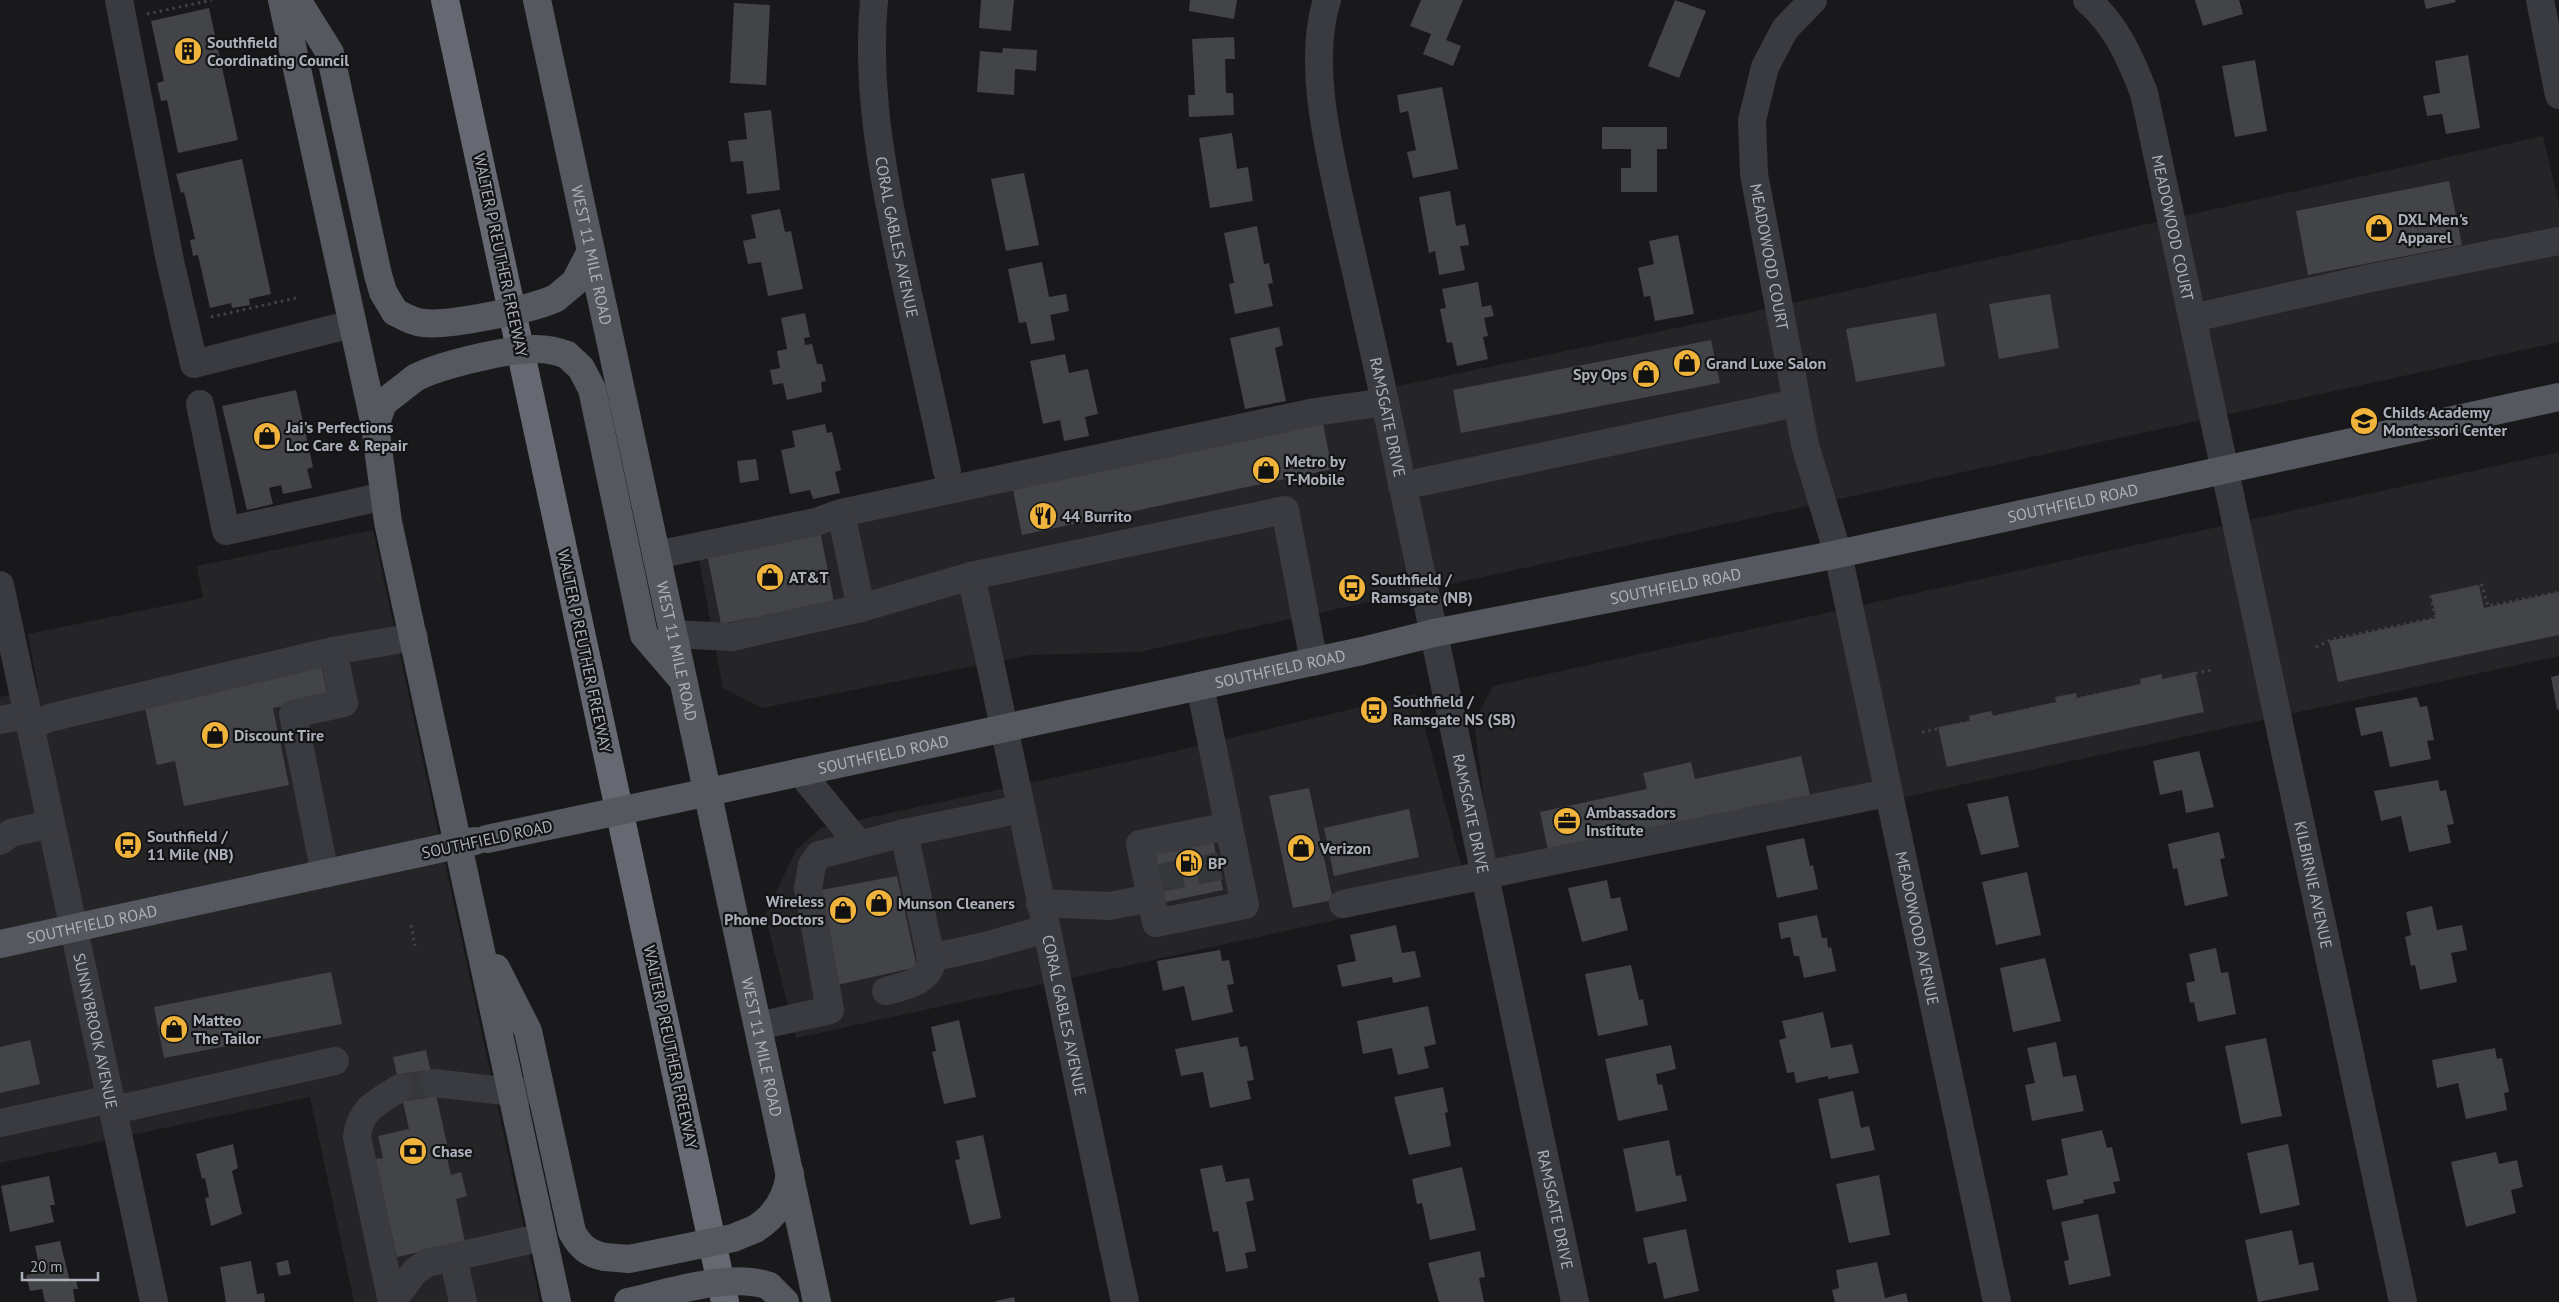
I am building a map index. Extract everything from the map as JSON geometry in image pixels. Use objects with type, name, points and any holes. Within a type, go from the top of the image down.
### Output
[{"type":"highway","name":"WALTER P REUTHER FREEWAY","points":[[445,0],[725,1302]]},
{"type":"main road","points":[[282,0],[375,426],[388,522],[557,1302]]},
{"type":"main road","points":[[297,0],[330,53],[378,275],[383,292],[396,312],[415,322],[448,323],[533,306],[556,298],[575,282],[591,251]]},
{"type":"main road","name":"WEST 11 MILE ROAD","points":[[538,0],[672,634],[708,792],[817,1302]]},
{"type":"main road","points":[[375,426],[383,403],[414,378],[437,368],[527,349],[547,350],[567,355],[581,368],[592,389],[644,635],[682,680]]},
{"type":"main road","name":"SOUTHFIELD ROAD","points":[[0,944],[1314,662],[1434,632],[1838,554],[2559,397]]},
{"type":"main road","points":[[478,931],[528,1031],[572,1232],[578,1243],[585,1249],[594,1255],[629,1259],[733,1238],[755,1229],[767,1221],[780,1205],[788,1186],[790,1172]]},
{"type":"main road","points":[[628,1302],[725,1281],[747,1280],[777,1294]]},
{"type":"street","points":[[119,0],[170,261],[194,364],[352,324]]},
{"type":"street","name":"CORAL GABLES AVENUE","points":[[874,0],[873,80],[877,134],[886,190],[947,471]]},
{"type":"street","name":"RAMSGATE DRIVE","points":[[1327,0],[1322,15],[1319,53],[1321,94],[1335,177],[1385,402],[1575,1302]]},
{"type":"street","name":"MEADOWOOD COURT","points":[[1813,0],[1785,30],[1765,67],[1752,120],[1754,174],[1805,445],[1838,554]]},
{"type":"street","name":"MEADOWOOD COURT","points":[[2087,0],[2108,22],[2128,52],[2144,92],[2224,469]]},
{"type":"street","points":[[2540,0],[2559,95]]},
{"type":"street","points":[[2193,318],[2371,278],[2559,241]]},
{"type":"street","points":[[656,555],[816,522],[841,513],[1315,412],[1385,402]]},
{"type":"street","points":[[1402,486],[1796,403]]},
{"type":"street","points":[[200,404],[226,532],[385,496]]},
{"type":"street","name":"KILBIRNIE AVENUE","points":[[2224,469],[2403,1302]]},
{"type":"street","points":[[672,634],[732,637],[860,608],[971,576],[1285,510],[1314,662]]},
{"type":"street","points":[[841,513],[860,608]]},
{"type":"street","name":"MEADOWOOD AVENUE","points":[[1838,554],[1887,793],[1997,1302]]},
{"type":"street","name":"CORAL GABLES AVENUE","points":[[971,576],[1006,727],[1043,916],[1125,1302]]},
{"type":"street","name":"SUNNYBROOK AVENUE","points":[[0,585],[72,929],[154,1302]]},
{"type":"street","points":[[0,720],[29,720],[53,717],[333,651],[414,637]]},
{"type":"street","points":[[325,874],[293,714],[344,703],[333,651]]},
{"type":"street","points":[[1200,686],[1229,826],[1228,864],[1245,905],[1156,923],[1151,886],[1140,844],[1229,826]]},
{"type":"street","points":[[800,772],[859,844]]},
{"type":"street","points":[[1343,904],[1887,793]]},
{"type":"street","points":[[758,1026],[830,1010],[808,888],[812,865],[819,855],[904,833],[1021,809]]},
{"type":"street","points":[[0,841],[11,833],[50,824]]},
{"type":"street","points":[[886,991],[921,980],[929,971],[932,963],[904,833]]},
{"type":"street","points":[[930,958],[1043,916],[1110,906],[1151,886]]},
{"type":"street","points":[[0,1123],[112,1104],[335,1061]]},
{"type":"street","points":[[434,1083],[512,1092],[540,1090]]},
{"type":"street","points":[[392,1302],[356,1137],[358,1122],[373,1104],[400,1088]]},
{"type":"street","points":[[392,1302],[415,1271],[427,1263],[543,1237]]},
{"type":"street","points":[[453,1257],[463,1302]]},
{"type":"path","points":[[142,15],[212,0]]},
{"type":"path","points":[[205,318],[296,298]]},
{"type":"path","points":[[2316,647],[2333,640],[2435,618],[2431,597],[2482,585],[2488,606],[2559,592]]},
{"type":"path","points":[[1922,732],[2211,670]]},
{"type":"path","points":[[411,925],[415,946]]},
{"type":"shaded area","points":[[2543,136],[2559,204],[2559,342],[1139,652],[1030,655],[762,708],[723,688],[699,561],[699,532],[1748,313]]},
{"type":"shaded area","points":[[2559,452],[2559,656],[1501,884],[1487,822],[1474,722],[1493,686]]},
{"type":"shaded area","points":[[373,530],[540,1302],[354,1302],[310,1097],[0,1163],[0,697],[38,689],[28,634],[203,598],[197,566]]},
{"type":"shaded area","points":[[1416,694],[1468,891],[796,1038],[765,915],[796,850],[821,828],[1163,754]]},
{"type":"building","points":[[981,0],[1014,0],[1011,31],[979,28]]},
{"type":"building","points":[[1190,0],[1237,0],[1234,19],[1189,11]]},
{"type":"building","points":[[1421,0],[1463,0],[1446,40],[1461,46],[1453,66],[1423,54],[1431,34],[1410,26]]},
{"type":"building","points":[[1675,0],[1706,11],[1679,78],[1648,66]]},
{"type":"building","points":[[2195,0],[2239,0],[2243,14],[2203,26]]},
{"type":"building","points":[[2424,0],[2455,0],[2456,2],[2426,9]]},
{"type":"building","points":[[734,3],[770,5],[766,85],[730,83]]},
{"type":"building","name":"Southfield Coordinating Council","points":[[209,8],[238,140],[178,153],[167,100],[161,101],[157,83],[164,81],[151,21]]},
{"type":"building","points":[[1234,37],[1235,59],[1225,59],[1226,93],[1233,93],[1234,115],[1189,117],[1188,95],[1195,95],[1192,39]]},
{"type":"building","points":[[1003,48],[1037,50],[1036,71],[1015,69],[1014,95],[977,92],[980,51],[1002,53]]},
{"type":"building","points":[[2468,55],[2480,128],[2446,134],[2442,114],[2427,116],[2423,96],[2440,93],[2435,61]]},
{"type":"building","points":[[2255,60],[2267,131],[2235,137],[2222,66]]},
{"type":"building","points":[[1442,87],[1458,169],[1413,178],[1407,152],[1416,150],[1408,111],[1400,113],[1397,95]]},
{"type":"building","points":[[771,110],[780,190],[747,194],[743,161],[731,162],[728,141],[747,139],[744,113]]},
{"type":"building","points":[[1602,127],[1667,127],[1667,149],[1657,149],[1657,192],[1621,192],[1621,168],[1631,168],[1631,149],[1602,149]]},
{"type":"building","points":[[1232,133],[1237,169],[1248,167],[1253,201],[1210,208],[1199,138]]},
{"type":"building","points":[[242,159],[271,294],[249,299],[250,305],[232,308],[231,303],[210,308],[198,255],[193,256],[190,240],[195,239],[184,192],[181,193],[176,174]]},
{"type":"building","points":[[1024,173],[1039,245],[1006,251],[991,179]]},
{"type":"building","name":"DXL Men's Apparel","points":[[2449,181],[2462,245],[2308,275],[2296,211]]},
{"type":"building","points":[[1450,191],[1456,226],[1465,224],[1469,245],[1460,246],[1465,270],[1439,275],[1435,251],[1429,253],[1419,197]]},
{"type":"building","points":[[780,209],[785,232],[791,231],[803,289],[768,296],[761,262],[748,264],[743,241],[756,238],[751,215]]},
{"type":"building","points":[[1257,226],[1264,264],[1269,263],[1273,283],[1268,284],[1273,306],[1235,314],[1229,284],[1234,283],[1224,233]]},
{"type":"building","points":[[1678,235],[1694,314],[1655,321],[1650,296],[1644,297],[1638,268],[1654,264],[1649,241]]},
{"type":"building","points":[[1042,262],[1049,297],[1066,294],[1069,311],[1050,315],[1055,340],[1031,344],[1026,322],[1019,323],[1008,269]]},
{"type":"building","points":[[1478,282],[1482,307],[1491,305],[1494,316],[1484,318],[1488,336],[1483,337],[1488,359],[1457,366],[1452,342],[1447,343],[1440,309],[1446,308],[1442,289]]},
{"type":"building","points":[[2050,294],[2059,348],[1999,359],[1989,304]]},
{"type":"building","points":[[805,313],[810,337],[804,338],[805,345],[812,344],[817,364],[822,364],[826,381],[821,382],[822,392],[787,400],[783,383],[773,385],[770,370],[780,368],[777,351],[787,349],[781,318]]},
{"type":"building","points":[[1936,313],[1945,366],[1856,382],[1846,329]]},
{"type":"building","points":[[1279,327],[1283,345],[1275,348],[1286,401],[1245,409],[1230,338]]},
{"type":"building","points":[[1711,340],[1720,383],[1461,433],[1453,390]]},
{"type":"building","points":[[1065,354],[1069,373],[1088,369],[1098,414],[1085,417],[1089,436],[1064,441],[1060,420],[1043,424],[1030,361]]},
{"type":"building","name":"Jai's Perfections Loc Care & Repair","points":[[296,390],[313,467],[307,469],[312,488],[283,494],[281,485],[269,488],[273,504],[247,510],[222,406]]},
{"type":"building","points":[[1323,423],[1332,469],[1022,535],[1013,490]]},
{"type":"building","points":[[825,424],[827,433],[832,432],[841,470],[835,472],[840,493],[813,499],[810,490],[790,494],[781,450],[795,447],[792,431]]},
{"type":"building","points":[[756,459],[759,480],[740,483],[737,461]]},
{"type":"building","points":[[820,531],[834,602],[721,624],[707,554]]},
{"type":"building","points":[[2479,585],[2484,608],[2559,592],[2559,635],[2338,682],[2329,641],[2436,618],[2431,595]]},
{"type":"building","name":"Discount Tire","points":[[321,664],[328,697],[273,708],[289,785],[184,806],[175,761],[157,765],[144,703]]},
{"type":"building","points":[[2195,672],[2204,712],[1947,767],[1938,727],[1970,721],[1969,716],[1991,711],[1993,716],[2056,702],[2055,697],[2076,693],[2077,698],[2141,684],[2140,679],[2162,674],[2162,679]]},
{"type":"building","points":[[2559,675],[2559,709],[2557,710],[2551,677]]},
{"type":"building","points":[[2417,697],[2420,707],[2427,706],[2434,740],[2427,741],[2431,759],[2390,767],[2382,731],[2361,736],[2355,708]]},
{"type":"building","points":[[2199,751],[2214,807],[2186,813],[2182,790],[2160,795],[2153,761]]},
{"type":"building","points":[[1801,756],[1810,795],[1548,851],[1540,812],[1647,789],[1643,773],[1691,762],[1695,779]]},
{"type":"building","points":[[2438,780],[2440,791],[2446,790],[2454,824],[2447,825],[2451,843],[2409,852],[2401,816],[2381,821],[2374,791]]},
{"type":"building","points":[[1309,788],[1333,900],[1293,908],[1269,796]]},
{"type":"building","points":[[2008,796],[2019,847],[1981,855],[1967,804]]},
{"type":"building","points":[[1409,809],[1419,857],[1334,876],[1324,828]]},
{"type":"building","points":[[2219,832],[2225,858],[2220,859],[2228,896],[2185,906],[2177,868],[2173,869],[2168,844]]},
{"type":"building","points":[[1212,834],[1223,890],[1161,903],[1150,846]]},
{"type":"building","points":[[1804,838],[1810,866],[1813,865],[1818,889],[1777,898],[1766,846]]},
{"type":"building","points":[[2027,872],[2041,935],[1996,945],[1982,882]]},
{"type":"building","points":[[897,876],[917,967],[837,985],[816,891]]},
{"type":"building","points":[[1607,880],[1611,899],[1620,897],[1628,930],[1582,942],[1568,888]]},
{"type":"building","points":[[2432,906],[2437,930],[2462,925],[2467,950],[2451,953],[2457,982],[2420,990],[2415,965],[2411,966],[2405,937],[2411,935],[2406,912]]},
{"type":"building","points":[[1817,915],[1822,938],[1827,938],[1828,948],[1831,947],[1836,971],[1804,978],[1799,956],[1794,956],[1790,937],[1781,939],[1778,923]]},
{"type":"building","points":[[1396,925],[1402,953],[1415,951],[1421,977],[1393,983],[1392,977],[1342,987],[1337,965],[1356,961],[1350,935]]},
{"type":"building","points":[[2216,948],[2221,973],[2228,972],[2236,1014],[2198,1022],[2194,1002],[2190,1003],[2186,983],[2195,981],[2189,954]]},
{"type":"building","points":[[1220,950],[1222,961],[1229,960],[1234,984],[1227,985],[1233,1012],[1192,1021],[1184,986],[1163,991],[1157,961]]},
{"type":"building","points":[[2045,958],[2061,1021],[2013,1032],[2000,968]]},
{"type":"building","points":[[1631,965],[1639,1000],[1643,999],[1648,1025],[1598,1036],[1585,974]]},
{"type":"building","points":[[331,972],[342,1024],[164,1058],[154,1007]]},
{"type":"building","points":[[1428,1006],[1436,1044],[1424,1047],[1429,1068],[1398,1075],[1392,1048],[1363,1054],[1357,1021]]},
{"type":"building","points":[[1823,1012],[1831,1048],[1852,1044],[1859,1073],[1828,1079],[1828,1076],[1796,1083],[1794,1072],[1787,1073],[1779,1040],[1786,1038],[1782,1021]]},
{"type":"building","points":[[959,1020],[976,1097],[944,1104],[932,1052],[936,1051],[931,1027]]},
{"type":"building","points":[[1238,1037],[1240,1047],[1247,1046],[1254,1080],[1247,1081],[1251,1099],[1210,1108],[1203,1072],[1181,1076],[1175,1049]]},
{"type":"building","points":[[2266,1038],[2282,1116],[2241,1124],[2225,1046]]},
{"type":"building","points":[[30,1040],[40,1084],[0,1093],[0,1047]]},
{"type":"building","points":[[2056,1042],[2063,1077],[2076,1075],[2084,1111],[2032,1121],[2025,1085],[2035,1083],[2027,1048]]},
{"type":"building","points":[[1671,1045],[1676,1069],[1656,1074],[1658,1085],[1662,1084],[1668,1110],[1618,1121],[1605,1059]]},
{"type":"building","points":[[2495,1048],[2497,1059],[2502,1058],[2509,1092],[2504,1093],[2507,1110],[2466,1119],[2458,1083],[2437,1088],[2432,1060]]},
{"type":"building","name":"Chase","points":[[426,1050],[447,1144],[444,1145],[451,1175],[461,1172],[467,1196],[456,1199],[465,1242],[397,1257],[375,1159],[383,1158],[378,1136],[409,1129],[393,1057]]},
{"type":"building","points":[[1443,1087],[1448,1112],[1445,1113],[1451,1146],[1409,1155],[1394,1097]]},
{"type":"building","points":[[1853,1091],[1861,1128],[1869,1126],[1875,1150],[1831,1159],[1818,1099]]},
{"type":"building","points":[[2102,1130],[2107,1148],[2112,1147],[2120,1181],[2113,1182],[2116,1193],[2083,1200],[2084,1203],[2053,1210],[2046,1180],[2068,1175],[2061,1139]]},
{"type":"building","points":[[983,1135],[1001,1218],[970,1225],[955,1160],[960,1159],[956,1141]]},
{"type":"building","points":[[1669,1140],[1676,1176],[1681,1175],[1687,1201],[1636,1212],[1623,1149]]},
{"type":"building","points":[[233,1144],[238,1168],[232,1171],[242,1214],[211,1226],[205,1198],[209,1197],[205,1178],[202,1179],[196,1154]]},
{"type":"building","points":[[2288,1144],[2300,1205],[2260,1214],[2247,1153]]},
{"type":"building","points":[[2496,1152],[2499,1164],[2517,1160],[2523,1187],[2511,1190],[2516,1213],[2466,1227],[2451,1162]]},
{"type":"building","points":[[1222,1165],[1226,1182],[1249,1178],[1254,1200],[1246,1202],[1256,1251],[1245,1253],[1248,1268],[1226,1272],[1218,1231],[1213,1232],[1200,1169]]},
{"type":"building","points":[[1462,1167],[1476,1230],[1430,1240],[1422,1203],[1417,1204],[1412,1179]]},
{"type":"building","points":[[1879,1175],[1890,1235],[1849,1243],[1836,1184]]},
{"type":"building","points":[[49,1176],[55,1205],[50,1205],[54,1222],[10,1232],[1,1186]]},
{"type":"building","points":[[2098,1214],[2111,1276],[2069,1285],[2064,1261],[2069,1260],[2061,1222]]},
{"type":"building","points":[[1686,1229],[1699,1291],[1664,1299],[1656,1262],[1648,1264],[1643,1238]]},
{"type":"building","points":[[2292,1230],[2299,1265],[2313,1262],[2319,1290],[2258,1302],[2245,1240]]},
{"type":"building","points":[[60,1241],[70,1282],[76,1280],[78,1289],[73,1289],[75,1302],[45,1302],[42,1289],[30,1291],[26,1275],[38,1273],[40,1269],[35,1246]]},
{"type":"building","points":[[1480,1251],[1485,1277],[1479,1278],[1484,1302],[1439,1302],[1428,1263]]},
{"type":"building","points":[[288,1260],[291,1274],[279,1276],[276,1263]]},
{"type":"building","points":[[251,1261],[257,1294],[264,1293],[265,1302],[226,1302],[220,1267]]},
{"type":"building","points":[[1877,1262],[1885,1298],[1906,1293],[1908,1302],[1835,1302],[1832,1290],[1839,1288],[1836,1270]]},
{"type":"building","points":[[1014,1297],[1015,1302],[996,1302],[996,1301]]},
{"type":"tunnel","points":[[1155,879],[1220,866]]},
{"type":"tunnel","points":[[400,1088],[434,1083]]},
{"type":"place","name":"Southfield Coordinating Council","points":[[188,51]]},
{"type":"place","name":"DXL Men's Apparel","points":[[2379,228]]},
{"type":"place","name":"Grand Luxe Salon","points":[[1687,363]]},
{"type":"place","name":"Spy Ops","points":[[1646,374]]},
{"type":"place","name":"Childs Academy Montessori Center","points":[[2364,421]]},
{"type":"place","name":"Jai's Perfections Loc Care & Repair","points":[[267,436]]},
{"type":"place","name":"Metro by T-Mobile","points":[[1266,470]]},
{"type":"place","name":"44 Burrito","points":[[1043,516]]},
{"type":"place","name":"AT&T","points":[[770,577]]},
{"type":"place","name":"Southfield / Ramsgate (NB)","points":[[1352,588]]},
{"type":"place","name":"Southfield / Ramsgate NS (SB)","points":[[1374,710]]},
{"type":"place","name":"Discount Tire","points":[[215,735]]},
{"type":"place","name":"Ambassadors Institute","points":[[1567,821]]},
{"type":"place","name":"Southfield / 11 Mile (NB)","points":[[128,845]]},
{"type":"place","name":"Verizon","points":[[1301,848]]},
{"type":"place","name":"BP","points":[[1189,863]]},
{"type":"place","name":"Munson Cleaners","points":[[879,903]]},
{"type":"place","name":"Wireless Phone Doctors","points":[[843,910]]},
{"type":"place","name":"Matteo The Tailor","points":[[174,1029]]},
{"type":"place","name":"Chase","points":[[413,1151]]}]
